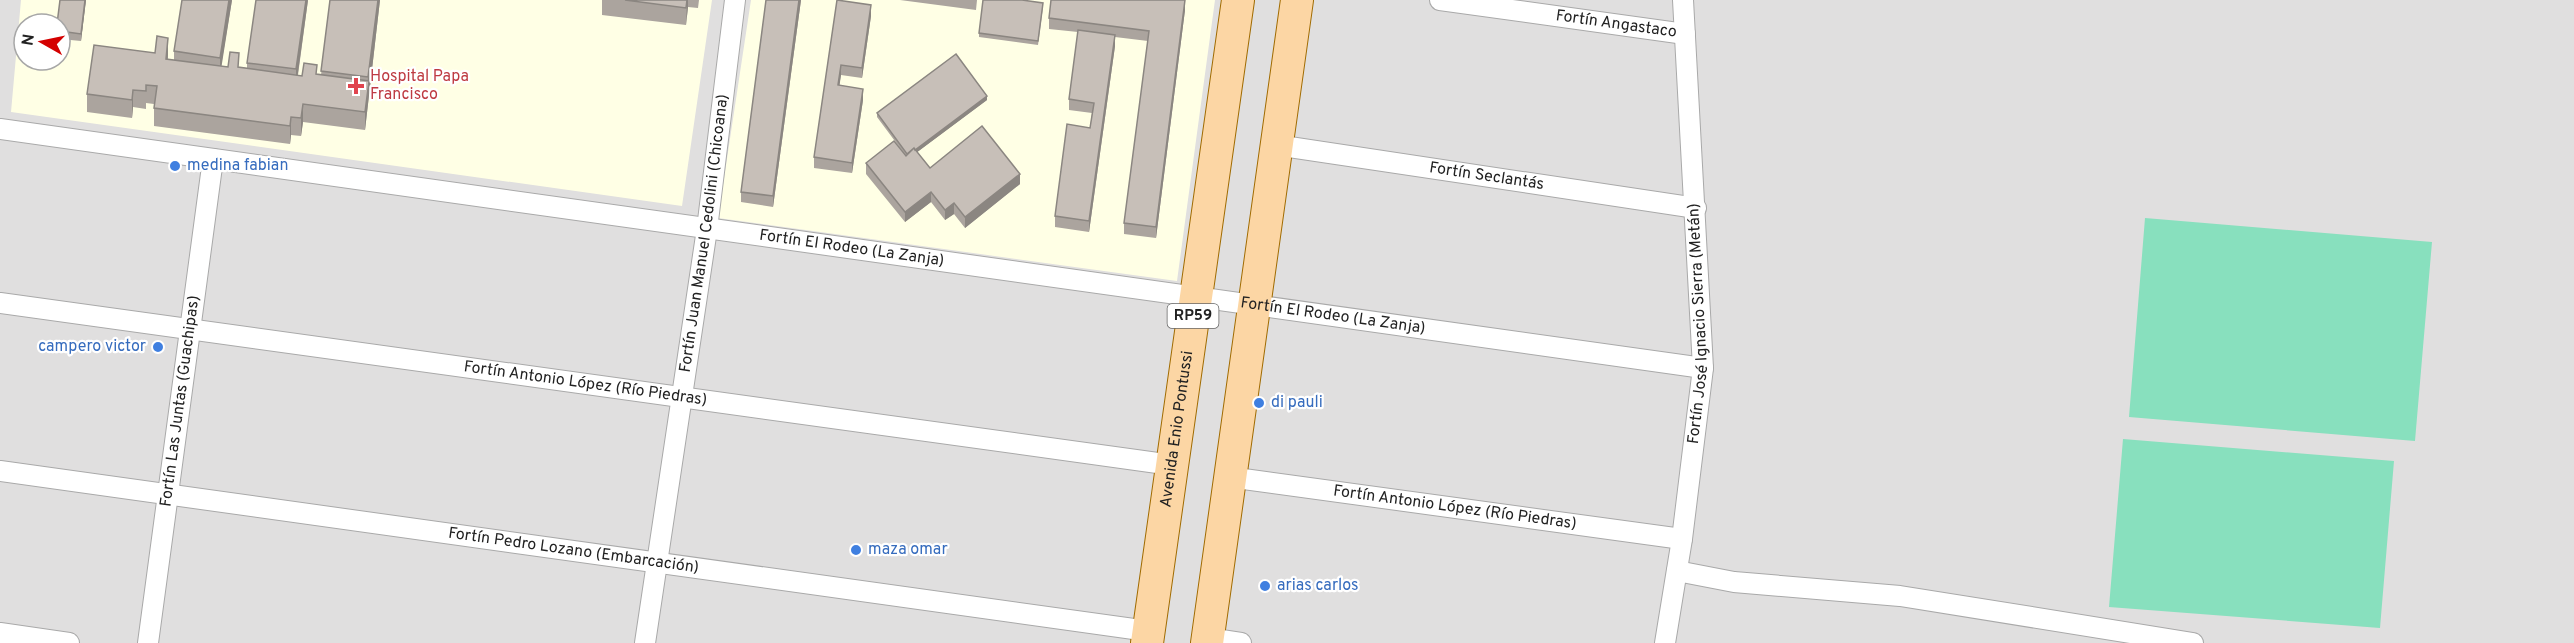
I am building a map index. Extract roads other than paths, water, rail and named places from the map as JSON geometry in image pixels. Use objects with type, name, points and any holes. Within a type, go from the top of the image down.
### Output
[{"type":"main road","name":"Avenida Enio Pontussi","points":[[1148,637],[1238,0]]},
{"type":"main road","points":[[1208,640],[1297,0]]},
{"type":"street","name":"Fortín Juan Manuel Cedolini (Chicoana)","points":[[645,643],[707,229],[735,0]]},
{"type":"street","name":"Fortín Angastaco","points":[[1440,0],[1685,34]]},
{"type":"street","name":"Fortín José Ignacio Sierra (Metán)","points":[[1665,643],[1682,539],[1703,368],[1683,0]]},
{"type":"street","name":"Fortín El Rodeo (La Zanja)","points":[[0,129],[1703,368]]},
{"type":"street","name":"Fortín Seclantás","points":[[1276,145],[1696,208]]},
{"type":"street","name":"Fortín Las Juntas (Guachipas)","points":[[148,643],[213,159]]},
{"type":"street","name":"Fortín Antonio López (Río Piedras)","points":[[0,303],[1172,465]]},
{"type":"street","name":"Fortín Pedro Lozano (Embarcación)","points":[[0,471],[657,562],[1148,637]]},
{"type":"street","name":"Fortín Antonio López (Río Piedras)","points":[[1229,477],[1682,539]]},
{"type":"street","points":[[1677,571],[1734,582],[1900,596],[2193,643]]},
{"type":"street","points":[[0,633],[69,643]]},
{"type":"street","points":[[1208,640],[1241,643]]},
{"type":"place","name":"Hospital Papa Francisco","points":[[356,86]]},
{"type":"place","name":"medina fabian","points":[[175,166]]},
{"type":"place","name":"campero victor","points":[[158,347]]},
{"type":"place","name":"di pauli","points":[[1259,403]]},
{"type":"place","name":"maza omar","points":[[856,550]]},
{"type":"place","name":"arias carlos","points":[[1265,586]]}]
